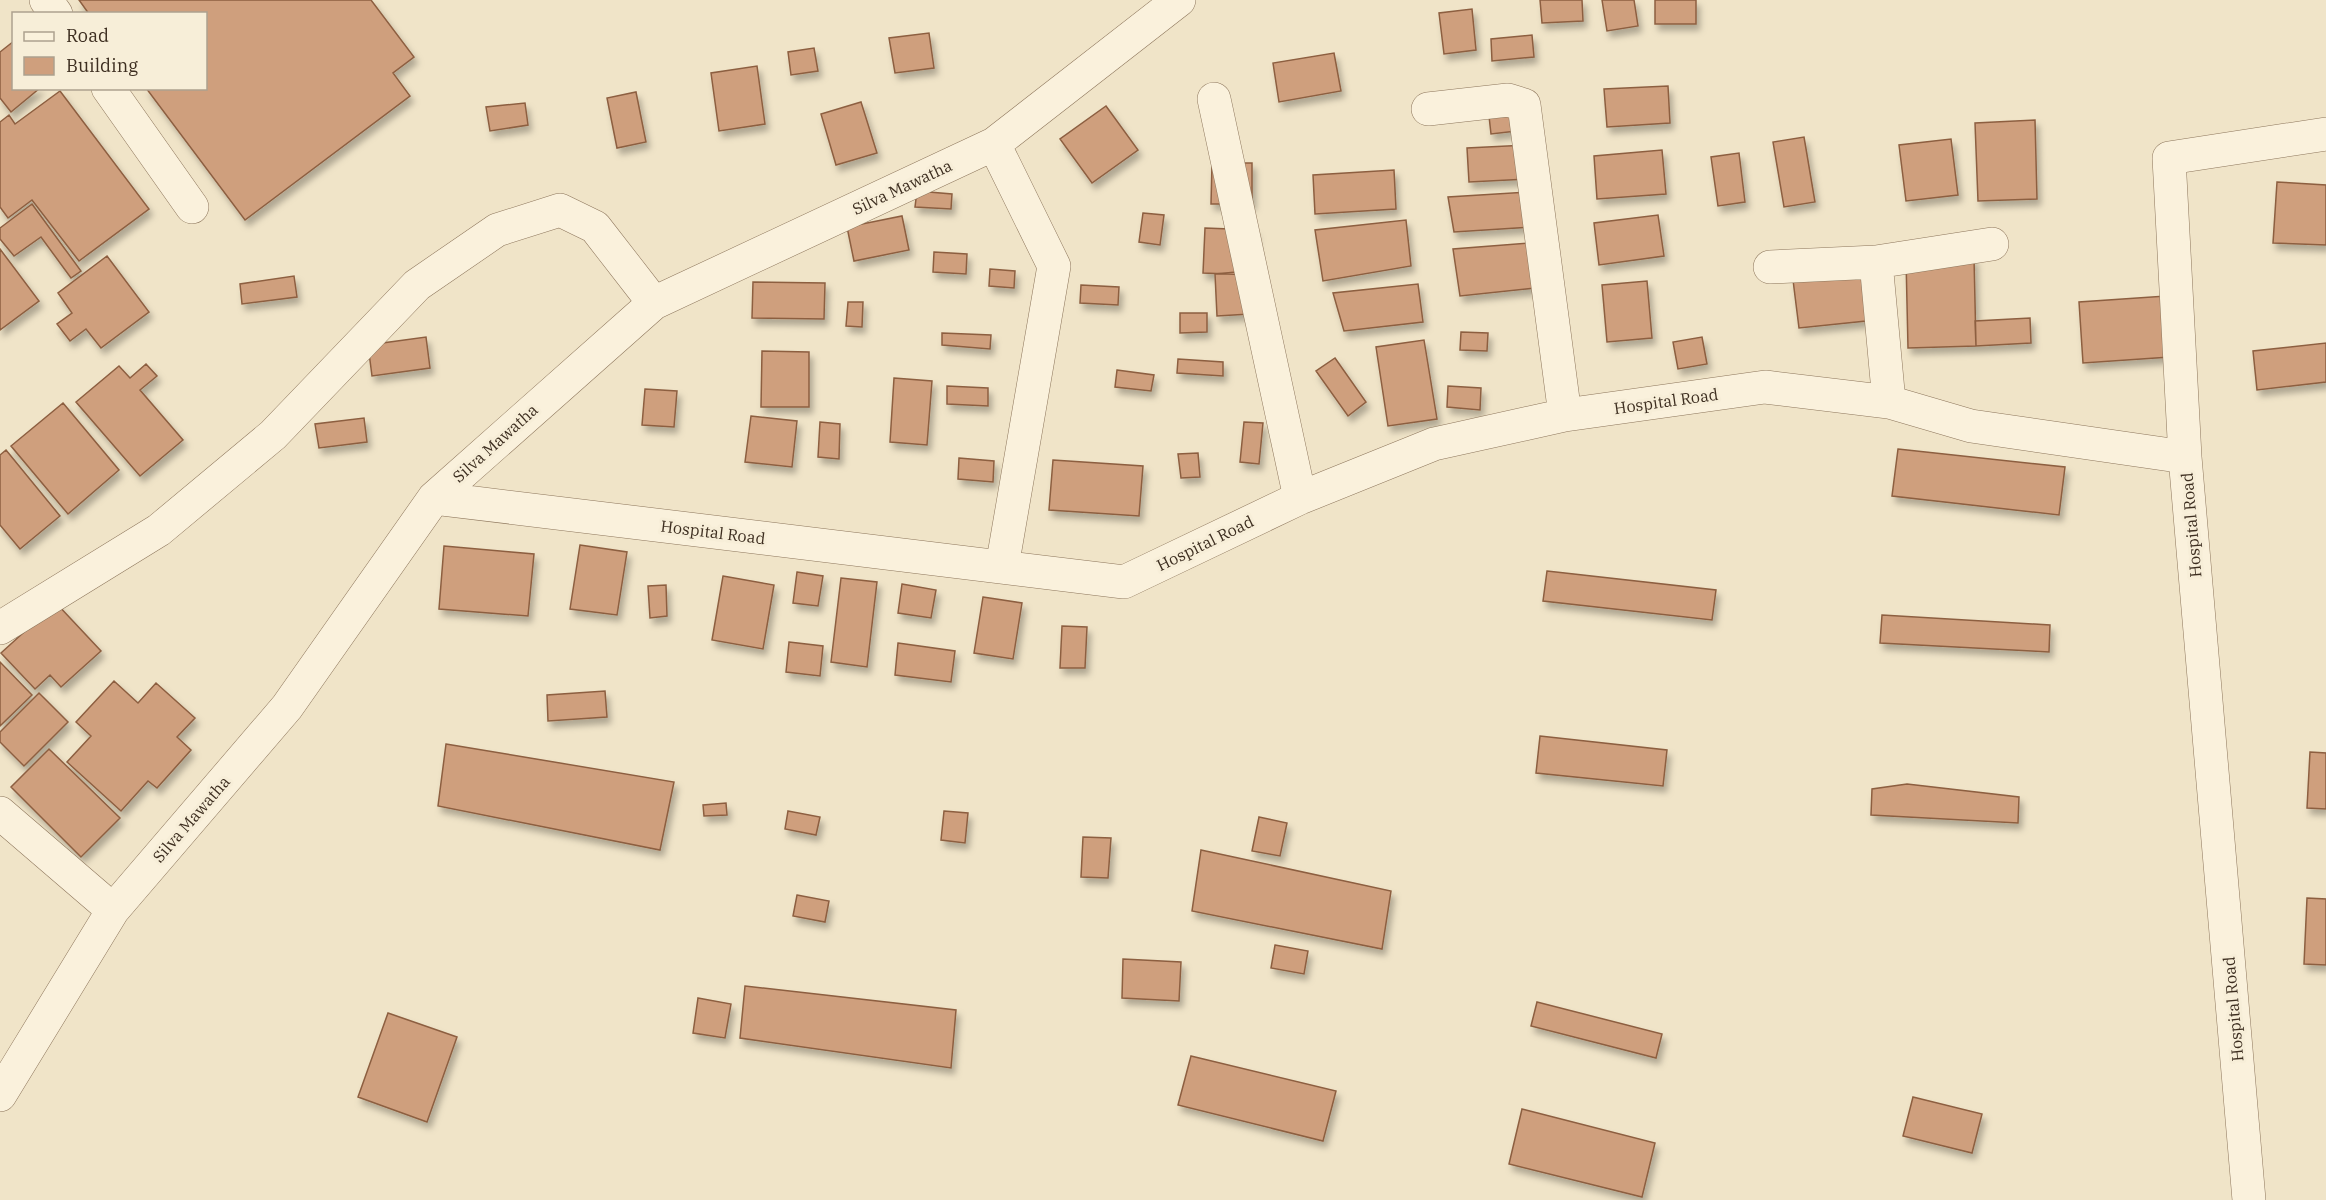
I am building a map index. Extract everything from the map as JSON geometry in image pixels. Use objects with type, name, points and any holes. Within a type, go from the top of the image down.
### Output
[{"type":"street","name":"Silva Mawatha","points":[[0,1095],[113,910],[287,707],[434,498],[654,303],[994,144],[1179,0]]},
{"type":"street","points":[[109,90],[192,207]]},
{"type":"street","points":[[1214,99],[1300,498]]},
{"type":"street","points":[[1428,109],[1508,100],[1524,105],[1565,415]]},
{"type":"street","points":[[2185,457],[2169,158],[2326,134]]},
{"type":"street","points":[[994,144],[1054,266],[1002,567]]},
{"type":"street","points":[[0,628],[159,530],[273,435],[417,285],[497,230],[560,210],[596,227],[654,303]]},
{"type":"street","points":[[1770,267],[1876,262],[1992,244]]},
{"type":"street","points":[[1876,262],[1889,402]]},
{"type":"street","name":"Hospital Road","points":[[434,498],[1124,582],[1300,498],[1434,444],[1565,415],[1765,387],[1889,402],[1971,426],[2185,457],[2249,1200]]},
{"type":"street","points":[[0,813],[113,910]]},
{"type":"building","points":[[79,0],[371,0],[414,57],[393,73],[410,96],[245,220],[148,90],[207,90],[207,12],[88,12]]},
{"type":"building","points":[[1540,0],[1582,0],[1583,21],[1542,23]]},
{"type":"building","points":[[1602,0],[1634,0],[1638,26],[1607,31]]},
{"type":"building","points":[[1655,0],[1696,0],[1696,24],[1655,24]]},
{"type":"building","points":[[1472,9],[1476,50],[1444,54],[1439,13]]},
{"type":"building","points":[[929,33],[934,68],[895,73],[889,38]]},
{"type":"building","points":[[1532,35],[1534,57],[1492,61],[1491,39]]},
{"type":"building","points":[[12,43],[12,90],[38,90],[11,112],[0,98],[0,52]]},
{"type":"building","points":[[814,48],[818,71],[791,75],[788,52]]},
{"type":"building","points":[[1334,53],[1341,91],[1279,102],[1273,63]]},
{"type":"building","points":[[757,66],[765,124],[719,131],[711,73]]},
{"type":"building","points":[[1668,86],[1670,123],[1607,127],[1604,89]]},
{"type":"building","points":[[60,91],[149,209],[79,261],[32,200],[8,218],[0,207],[0,122],[9,115],[15,124]]},
{"type":"building","points":[[636,92],[646,142],[617,148],[607,98]]},
{"type":"building","points":[[861,102],[877,153],[836,165],[821,114]]},
{"type":"building","points":[[1522,102],[1525,130],[1491,134],[1488,107]]},
{"type":"building","points":[[525,103],[528,125],[490,131],[486,107]]},
{"type":"building","points":[[1106,106],[1138,150],[1092,183],[1060,139]]},
{"type":"building","points":[[2035,120],[2037,199],[1978,201],[1975,123]]},
{"type":"building","points":[[1804,137],[1815,202],[1784,207],[1773,142]]},
{"type":"building","points":[[1951,139],[1958,195],[1906,201],[1899,145]]},
{"type":"building","points":[[1527,145],[1528,179],[1469,182],[1467,148]]},
{"type":"building","points":[[1662,150],[1666,194],[1597,199],[1594,156]]},
{"type":"building","points":[[1739,153],[1745,202],[1718,206],[1711,157]]},
{"type":"building","points":[[1212,163],[1252,163],[1252,204],[1211,204]]},
{"type":"building","points":[[1394,170],[1396,209],[1315,214],[1313,175]]},
{"type":"building","points":[[2277,182],[2326,185],[2326,245],[2273,243]]},
{"type":"building","points":[[917,191],[952,194],[951,209],[915,207]]},
{"type":"building","points":[[1528,192],[1532,227],[1454,232],[1448,197]]},
{"type":"building","points":[[32,204],[81,271],[71,278],[41,237],[14,256],[0,239],[0,228]]},
{"type":"building","points":[[1143,213],[1164,215],[1160,245],[1139,242]]},
{"type":"building","points":[[1658,215],[1664,256],[1599,265],[1594,223]]},
{"type":"building","points":[[902,216],[909,250],[854,261],[847,227]]},
{"type":"building","points":[[1406,220],[1411,266],[1323,281],[1315,230]]},
{"type":"building","points":[[1205,228],[1255,230],[1253,275],[1203,273]]},
{"type":"building","points":[[1529,243],[1535,288],[1460,296],[1453,249]]},
{"type":"building","points":[[0,249],[39,301],[0,330]]},
{"type":"building","points":[[934,252],[967,254],[966,274],[933,272]]},
{"type":"building","points":[[107,256],[149,312],[101,348],[86,329],[70,341],[57,324],[72,313],[58,293]]},
{"type":"building","points":[[1974,258],[1976,346],[1908,348],[1906,259]]},
{"type":"building","points":[[990,269],[1015,271],[1014,288],[989,286]]},
{"type":"building","points":[[1247,271],[1250,314],[1217,316],[1215,274]]},
{"type":"building","points":[[1861,272],[1866,321],[1799,328],[1793,280]]},
{"type":"building","points":[[294,276],[297,297],[242,304],[240,284]]},
{"type":"building","points":[[1647,281],[1652,338],[1607,342],[1602,285]]},
{"type":"building","points":[[753,282],[825,283],[824,319],[752,318]]},
{"type":"building","points":[[1418,284],[1423,322],[1344,331],[1333,293]]},
{"type":"building","points":[[1081,285],[1119,287],[1118,305],[1080,303]]},
{"type":"building","points":[[2166,296],[2170,357],[2083,363],[2079,302]]},
{"type":"building","points":[[848,302],[863,302],[862,327],[846,326]]},
{"type":"building","points":[[1180,313],[1207,313],[1207,332],[1180,333]]},
{"type":"building","points":[[2030,318],[2031,343],[1976,346],[1975,321]]},
{"type":"building","points":[[1461,332],[1488,333],[1487,351],[1460,350]]},
{"type":"building","points":[[942,333],[991,335],[990,349],[942,345]]},
{"type":"building","points":[[426,337],[430,368],[372,376],[368,345]]},
{"type":"building","points":[[1702,337],[1707,364],[1678,369],[1673,342]]},
{"type":"building","points":[[1424,340],[1437,419],[1388,426],[1376,347]]},
{"type":"building","points":[[2326,343],[2326,382],[2257,390],[2253,351]]},
{"type":"building","points":[[762,351],[809,352],[809,407],[761,407]]},
{"type":"building","points":[[1335,358],[1366,402],[1348,416],[1316,371]]},
{"type":"building","points":[[1178,359],[1223,362],[1223,376],[1177,373]]},
{"type":"building","points":[[146,364],[157,376],[140,390],[183,440],[140,476],[76,402],[119,366],[130,378]]},
{"type":"building","points":[[1117,370],[1154,375],[1151,391],[1115,387]]},
{"type":"building","points":[[894,378],[932,381],[927,445],[890,442]]},
{"type":"building","points":[[947,386],[988,388],[988,406],[947,404]]},
{"type":"building","points":[[1448,386],[1481,388],[1480,410],[1447,407]]},
{"type":"building","points":[[645,389],[677,391],[674,427],[642,425]]},
{"type":"building","points":[[63,403],[119,470],[68,514],[11,446]]},
{"type":"building","points":[[751,416],[797,421],[792,467],[745,462]]},
{"type":"building","points":[[364,418],[367,442],[319,448],[315,424]]},
{"type":"building","points":[[820,422],[840,424],[839,459],[818,457]]},
{"type":"building","points":[[1244,422],[1263,423],[1259,464],[1240,462]]},
{"type":"building","points":[[1898,449],[2065,467],[2059,515],[1892,496]]},
{"type":"building","points":[[6,450],[60,516],[20,549],[0,525],[0,455]]},
{"type":"building","points":[[1198,453],[1200,477],[1181,478],[1178,454]]},
{"type":"building","points":[[959,458],[994,461],[993,482],[958,479]]},
{"type":"building","points":[[1053,460],[1143,466],[1139,516],[1049,510]]},
{"type":"building","points":[[580,545],[627,552],[617,615],[570,609]]},
{"type":"building","points":[[444,546],[534,554],[528,616],[439,609]]},
{"type":"building","points":[[1547,571],[1716,590],[1712,620],[1543,601]]},
{"type":"building","points":[[797,572],[823,576],[818,606],[793,603]]},
{"type":"building","points":[[723,576],[774,585],[763,649],[712,640]]},
{"type":"building","points":[[841,578],[877,582],[867,667],[831,662]]},
{"type":"building","points":[[902,584],[936,590],[931,618],[898,613]]},
{"type":"building","points":[[666,585],[667,616],[650,618],[648,586]]},
{"type":"building","points":[[983,597],[1022,603],[1013,659],[974,653]]},
{"type":"building","points":[[56,603],[101,651],[61,687],[50,675],[35,689],[1,653]]},
{"type":"building","points":[[1882,615],[2050,625],[2049,652],[1880,643]]},
{"type":"building","points":[[1062,626],[1087,627],[1085,668],[1060,668]]},
{"type":"building","points":[[789,642],[823,646],[820,676],[786,672]]},
{"type":"building","points":[[898,643],[955,651],[951,682],[895,675]]},
{"type":"building","points":[[0,662],[32,695],[0,726]]},
{"type":"building","points":[[114,681],[138,703],[156,683],[195,718],[177,737],[191,750],[157,788],[148,781],[121,811],[67,762],[91,736],[76,722]]},
{"type":"building","points":[[605,691],[607,717],[548,721],[547,695]]},
{"type":"building","points":[[39,693],[68,722],[24,766],[0,742],[0,732]]},
{"type":"building","points":[[1540,736],[1667,750],[1663,786],[1536,773]]},
{"type":"building","points":[[446,744],[674,782],[660,850],[438,806]]},
{"type":"building","points":[[49,749],[120,818],[81,857],[11,787]]},
{"type":"building","points":[[2310,752],[2326,753],[2326,809],[2307,808]]},
{"type":"building","points":[[1907,784],[2019,797],[2018,823],[1871,815],[1872,789]]},
{"type":"building","points":[[726,803],[727,815],[704,816],[703,805]]},
{"type":"building","points":[[788,811],[820,817],[816,835],[785,829]]},
{"type":"building","points":[[944,811],[968,813],[965,843],[941,840]]},
{"type":"building","points":[[1259,817],[1287,823],[1280,856],[1252,851]]},
{"type":"building","points":[[1083,837],[1111,838],[1108,878],[1081,877]]},
{"type":"building","points":[[1201,850],[1391,891],[1382,949],[1192,911]]},
{"type":"building","points":[[797,895],[829,901],[825,922],[793,916]]},
{"type":"building","points":[[2307,898],[2326,899],[2326,965],[2304,964]]},
{"type":"building","points":[[1275,945],[1308,951],[1304,974],[1271,968]]},
{"type":"building","points":[[1123,959],[1181,962],[1179,1001],[1122,998]]},
{"type":"building","points":[[745,986],[956,1010],[951,1068],[740,1038]]},
{"type":"building","points":[[698,998],[731,1004],[725,1038],[693,1033]]},
{"type":"building","points":[[1537,1002],[1662,1034],[1656,1058],[1531,1026]]},
{"type":"building","points":[[388,1013],[457,1037],[427,1122],[358,1097]]},
{"type":"building","points":[[1191,1056],[1336,1091],[1323,1141],[1178,1105]]},
{"type":"building","points":[[1913,1097],[1982,1114],[1972,1153],[1903,1136]]},
{"type":"building","points":[[1522,1109],[1655,1143],[1642,1197],[1509,1164]]}]
